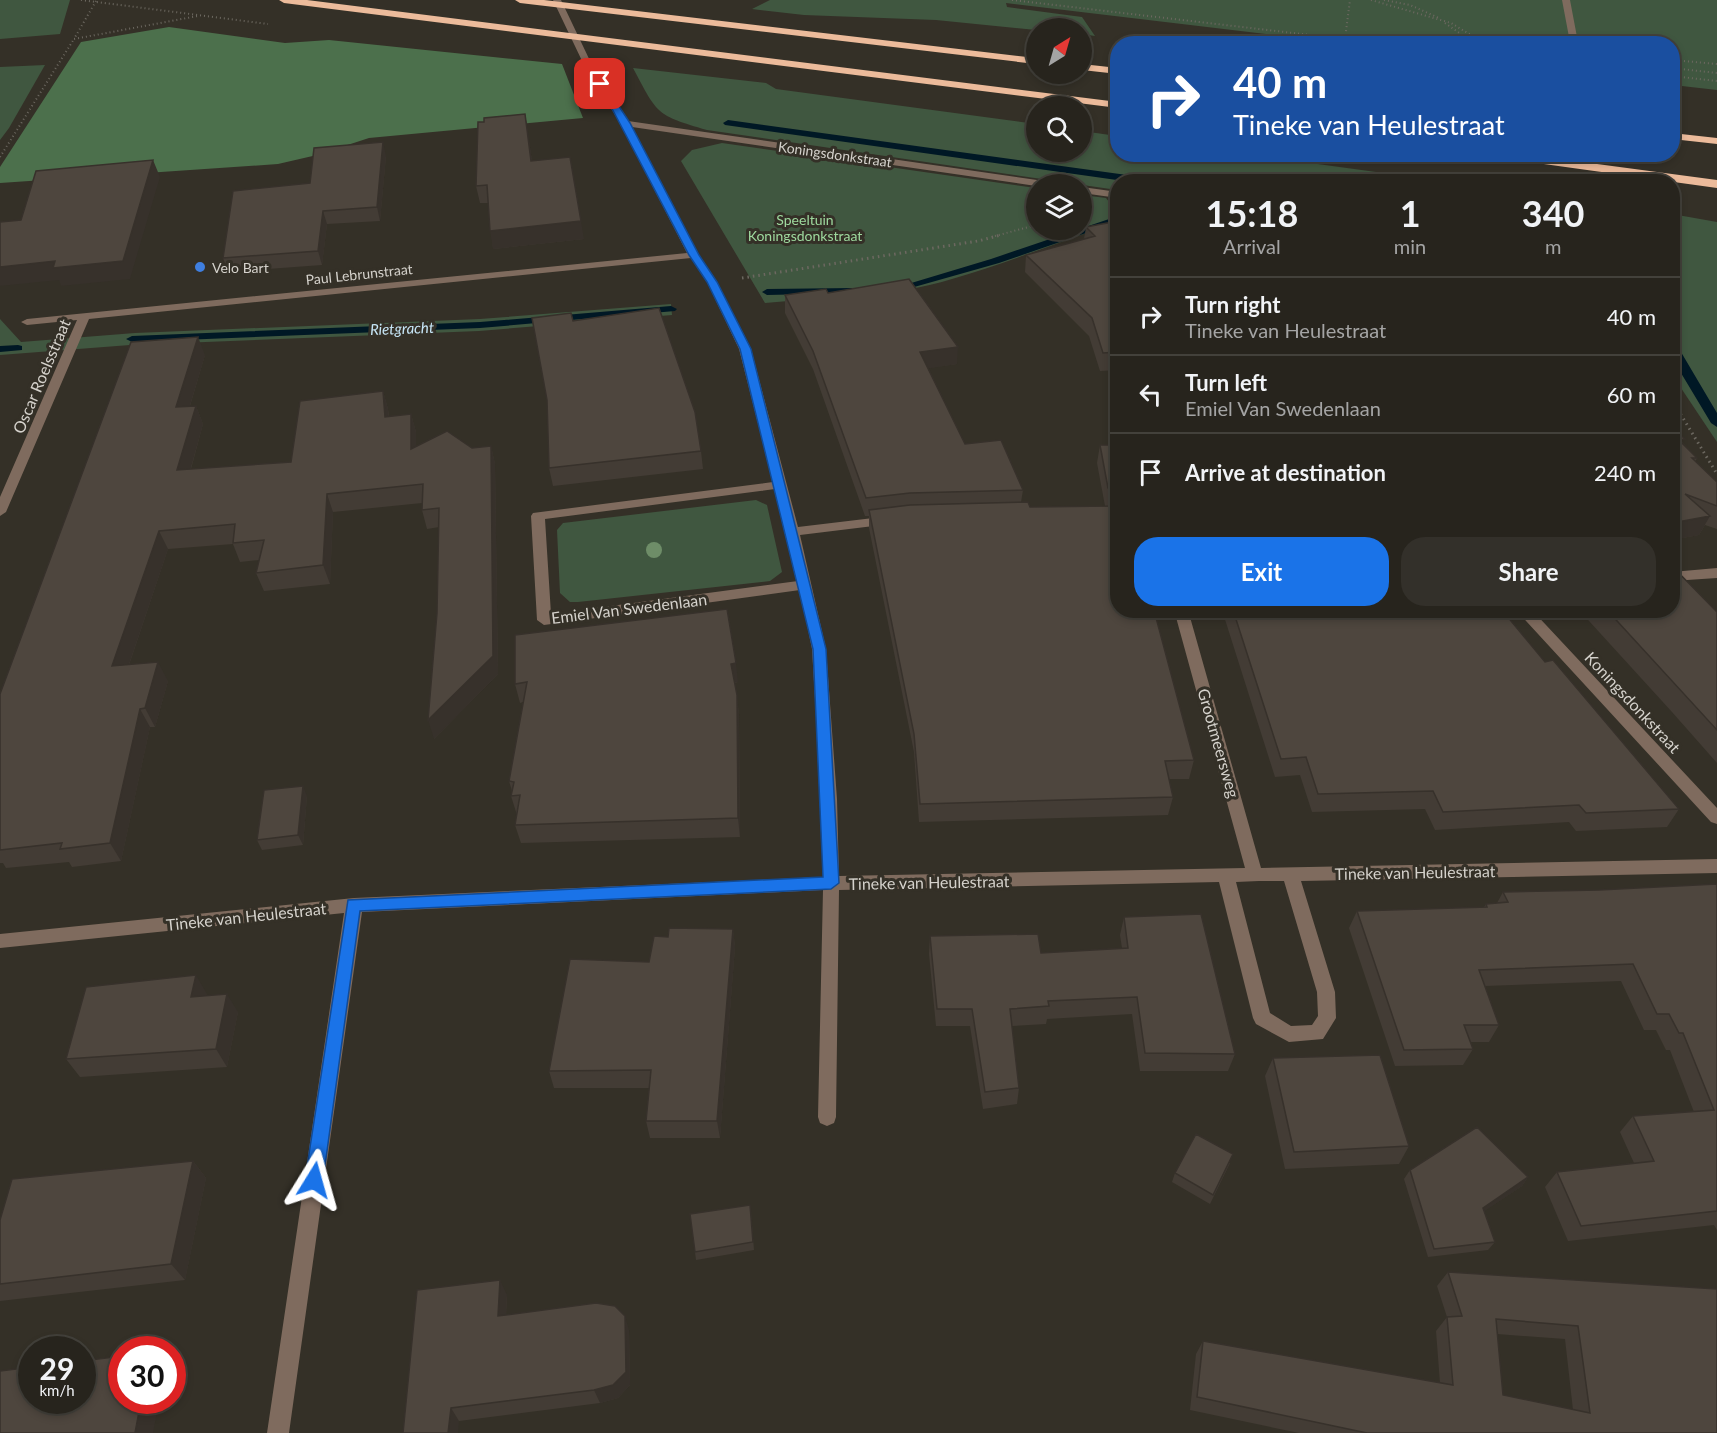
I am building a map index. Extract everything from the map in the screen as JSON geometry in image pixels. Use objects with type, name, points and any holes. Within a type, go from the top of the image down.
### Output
[{"type":"highway","points":[[284,0],[1110,104]]},
{"type":"highway","points":[[520,0],[1026,60]]},
{"type":"highway","points":[[1092,68],[1110,70]]},
{"type":"highway","points":[[1680,137],[1717,141]]},
{"type":"highway","points":[[1553,162],[1643,174]]},
{"type":"highway","points":[[1680,179],[1717,184]]},
{"type":"street","points":[[557,0],[588,65],[626,123],[694,255],[712,282],[745,349],[806,585],[819,649],[831,883],[827,1117]]},
{"type":"street","points":[[1566,0],[1573,36]]},
{"type":"street","name":"Koningsdonkstraat","points":[[626,123],[1026,181]]},
{"type":"street","points":[[1092,191],[1110,194]]},
{"type":"street","name":"Paul Lebrunstraat","points":[[27,322],[694,255]]},
{"type":"street","name":"Oscar Roelsstraat","points":[[0,512],[84,318]]},
{"type":"street","name":"Emiel Van Swedenlaan","points":[[779,485],[538,516],[544,620],[806,585]]},
{"type":"street","points":[[791,532],[909,517]]},
{"type":"street","points":[[1680,576],[1717,573]]},
{"type":"street","name":"Grootmeersweg","points":[[1183,618],[1255,876]]},
{"type":"street","name":"Koningsdonkstraat","points":[[1530,618],[1717,818]]},
{"type":"street","name":"Tineke van Heulestraat","points":[[0,941],[354,905],[831,883],[1717,866]]},
{"type":"street","points":[[1226,876],[1262,1018],[1289,1034],[1317,1033],[1327,1018],[1326,992],[1292,875]]},
{"type":"street","points":[[278,1433],[354,905]]},
{"type":"path","points":[[0,157],[96,1],[81,0]]},
{"type":"path","points":[[1012,0],[1319,36]]},
{"type":"path","points":[[1345,36],[1350,0]]},
{"type":"path","points":[[1371,0],[1442,20],[1464,36]]},
{"type":"path","points":[[1384,0],[1410,5],[1474,36]]},
{"type":"path","points":[[74,39],[201,15]]},
{"type":"path","points":[[1680,61],[1717,64]]},
{"type":"path","points":[[1680,69],[1717,73]]},
{"type":"path","points":[[1680,76],[1717,81]]},
{"type":"path","points":[[712,282],[978,241],[1026,228]]},
{"type":"path","points":[[1680,413],[1717,474]]},
{"type":"green space","points":[[0,0],[70,0],[60,34],[0,39]]},
{"type":"green space","points":[[770,0],[1717,0],[1717,90],[1680,86],[1680,36],[1283,36],[1006,3],[1007,7],[1083,18],[1026,18],[1026,29],[936,20],[804,15],[752,9]]},
{"type":"green space","points":[[169,27],[285,43],[329,40],[562,64],[583,118],[369,138],[317,155],[278,164],[0,183],[0,167],[81,42]]},
{"type":"green space","points":[[45,65],[9,128],[0,140],[0,67]]},
{"type":"green space","points":[[633,68],[766,83],[776,89],[1026,123],[1026,162],[1092,162],[1092,132],[1110,135],[1110,162],[1302,162],[1391,174],[1110,174],[1110,189],[1092,186],[1092,174],[1026,174],[1026,177],[707,130],[677,121],[660,111]]},
{"type":"green space","name":"Speeltuin Koningsdonkstraat","points":[[722,143],[1026,187],[1026,240],[1068,240],[994,266],[907,290],[765,303],[681,161],[692,150]]},
{"type":"green space","name":"Speeltuin Koningsdonkstraat","points":[[1092,196],[1106,198],[1110,203],[1110,225],[1092,232]]},
{"type":"green space","points":[[1680,215],[1717,222],[1717,442],[1680,386]]},
{"type":"green space","points":[[671,304],[672,315],[479,331],[130,345],[0,355],[0,319],[21,342],[135,333],[480,319]]},
{"type":"green space","points":[[756,500],[767,505],[782,572],[770,581],[578,602],[570,602],[560,593],[557,530],[563,523]]},
{"type":"building","points":[[525,114],[531,161],[570,157],[581,221],[490,231],[487,185],[476,186],[478,122],[484,122],[484,118]]},
{"type":"building","points":[[383,142],[377,207],[323,211],[318,251],[223,258],[233,191],[310,183],[314,148]]},
{"type":"building","points":[[153,160],[123,261],[53,268],[55,261],[0,267],[0,222],[21,220],[36,171]]},
{"type":"building","points":[[1110,222],[1110,353],[1103,353],[1092,318],[1026,255],[1080,240],[1092,240],[1092,237],[1095,236],[1092,233],[1092,226]]},
{"type":"building","points":[[909,279],[958,347],[920,352],[965,444],[1001,440],[1023,490],[910,493],[866,498],[813,351],[785,295],[826,289],[828,293]]},
{"type":"building","points":[[659,308],[695,412],[701,451],[549,468],[547,400],[532,318],[571,313],[573,321]]},
{"type":"building","points":[[198,337],[176,407],[196,406],[177,470],[291,462],[300,401],[383,391],[385,417],[411,414],[411,449],[447,431],[472,448],[491,446],[493,656],[428,720],[437,613],[439,508],[422,510],[423,484],[327,494],[323,565],[256,573],[264,540],[233,543],[235,524],[159,531],[112,666],[158,662],[145,708],[140,709],[110,843],[60,849],[62,843],[0,850],[0,694],[131,342]]},
{"type":"building","points":[[1680,441],[1697,458],[1692,458],[1717,482],[1717,506],[1685,494],[1710,516],[1680,522]]},
{"type":"building","points":[[1100,445],[1110,445],[1110,488],[1108,488]]},
{"type":"building","points":[[1028,502],[1030,507],[1110,506],[1110,618],[1156,618],[1194,760],[1165,761],[1173,797],[920,804],[914,734],[869,510],[910,505]]},
{"type":"building","points":[[1680,574],[1717,612],[1717,730],[1614,618],[1680,618]]},
{"type":"building","points":[[727,609],[736,663],[731,664],[737,695],[738,818],[515,825],[520,795],[511,796],[514,782],[509,781],[527,682],[515,684],[515,635]]},
{"type":"building","points":[[1236,618],[1509,618],[1545,662],[1553,660],[1679,809],[1586,813],[1579,805],[1443,812],[1433,791],[1318,794],[1306,757],[1281,759]]},
{"type":"building","points":[[303,786],[298,835],[257,840],[264,790]]},
{"type":"building","points":[[1717,884],[1717,1211],[1581,1226],[1557,1172],[1654,1161],[1633,1116],[1714,1110],[1683,1033],[1679,1033],[1669,1014],[1657,1014],[1633,964],[1479,970],[1499,1025],[1464,1025],[1473,1049],[1404,1050],[1357,911],[1487,907],[1486,904],[1508,902],[1503,892]]},
{"type":"building","points":[[1201,914],[1235,1054],[1145,1053],[1137,997],[1048,1001],[1049,1006],[1010,1009],[1019,1088],[985,1092],[972,1009],[937,1009],[930,936],[1038,934],[1041,953],[1128,948],[1124,917]]},
{"type":"building","points":[[669,928],[733,929],[717,1121],[646,1121],[651,1070],[549,1071],[570,959],[649,962],[654,936],[668,937]]},
{"type":"building","points":[[196,975],[191,997],[227,994],[216,1049],[66,1059],[86,987]]},
{"type":"building","points":[[1380,1055],[1409,1146],[1294,1152],[1273,1058]]},
{"type":"building","points":[[1477,1127],[1528,1177],[1483,1208],[1495,1242],[1434,1249],[1410,1170]]},
{"type":"building","points":[[1196,1134],[1233,1154],[1213,1195],[1175,1173]]},
{"type":"building","points":[[193,1161],[171,1264],[0,1284],[0,1220],[12,1179]]},
{"type":"building","points":[[750,1205],[753,1242],[695,1252],[690,1214]]},
{"type":"building","points":[[1448,1272],[1717,1289],[1717,1433],[1367,1433],[1197,1397],[1203,1341],[1453,1385],[1447,1317],[1462,1316]],"holes":[[[1496,1319],[1578,1326],[1590,1413],[1503,1395]]]},
{"type":"building","points":[[500,1280],[498,1316],[596,1303],[615,1306],[625,1316],[626,1372],[613,1385],[594,1390],[451,1408],[448,1433],[403,1433],[417,1290]]},
{"type":"building","points":[[108,1358],[108,1414],[139,1414],[135,1433],[0,1433],[0,1371],[18,1369],[18,1414],[96,1414],[96,1359]]},
{"type":"waterway","points":[[728,123],[1110,176]]},
{"type":"waterway","points":[[893,290],[995,261],[1110,221]]},
{"type":"waterway","points":[[767,292],[854,291]]},
{"type":"waterway","name":"Rietgracht","points":[[132,339],[480,325],[671,309]]},
{"type":"waterway","name":"Rietgracht","points":[[0,349],[18,348]]},
{"type":"waterway","points":[[1680,361],[1717,423]]},
{"type":"place","name":"Velo Bart","points":[[200,267]]},
{"type":"route","points":[[314,1180],[354,905],[831,883],[829,799],[819,649],[806,585],[745,349],[712,282],[694,255],[626,123],[600,84]]}]
